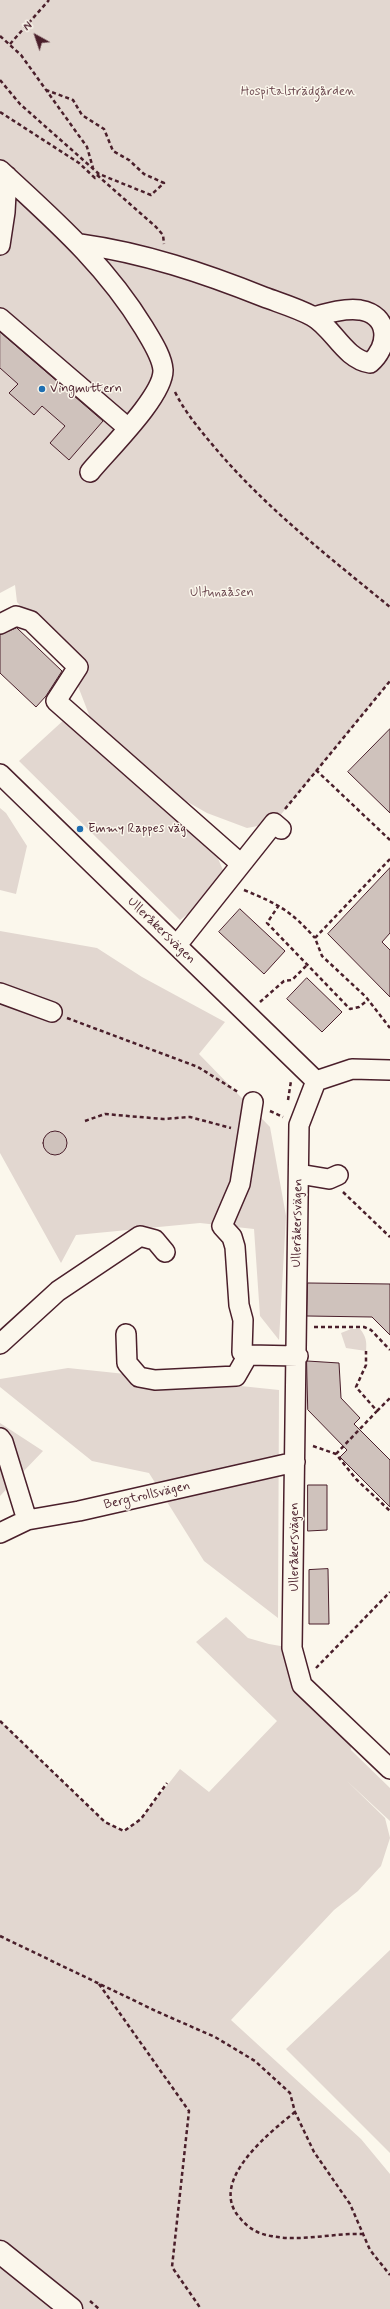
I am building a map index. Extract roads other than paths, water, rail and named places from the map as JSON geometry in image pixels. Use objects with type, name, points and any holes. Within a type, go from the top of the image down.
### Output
[{"type":"main road","points":[[0,2252],[71,2309]]},
{"type":"street","points":[[4,173],[80,244],[136,316],[154,344],[163,370],[158,388],[151,401],[90,472]]},
{"type":"street","points":[[0,245],[5,212],[4,173]]},
{"type":"street","points":[[80,244],[163,261],[217,278],[314,317]]},
{"type":"street","points":[[0,318],[128,428]]},
{"type":"street","points":[[0,624],[16,616],[31,621],[78,667],[56,701],[241,864]]},
{"type":"street","name":"Ulleråkersvägen","points":[[0,774],[316,1081],[300,1126],[298,1356],[295,1462],[302,1543],[292,1648],[302,1685],[390,1768]]},
{"type":"street","points":[[177,946],[241,864],[277,826]]},
{"type":"street","points":[[0,993],[52,1012]]},
{"type":"street","points":[[316,1081],[352,1069],[390,1070]]},
{"type":"street","points":[[253,1102],[240,1184],[222,1226],[232,1237],[235,1247],[239,1305],[243,1320],[241,1345],[242,1352],[248,1355],[298,1356]]},
{"type":"street","points":[[299,1174],[334,1177]]},
{"type":"street","points":[[0,1344],[58,1291],[140,1236],[155,1240],[165,1252]]},
{"type":"street","points":[[126,1334],[127,1363],[139,1377],[155,1380],[236,1376],[248,1355]]},
{"type":"street","points":[[0,1438],[3,1442],[27,1520]]},
{"type":"street","name":"Bergtrollsvägen","points":[[0,1533],[27,1520],[79,1511],[295,1462]]},
{"type":"place","name":"Vingmuttern","points":[[42,389]]},
{"type":"place","name":"Emmy Rappes väg","points":[[80,829]]},
{"type":"park label","name":"Hospitalsträdgården","points":[[298,92]]},
{"type":"park label","name":"Ultunaåsen","points":[[222,593]]}]
